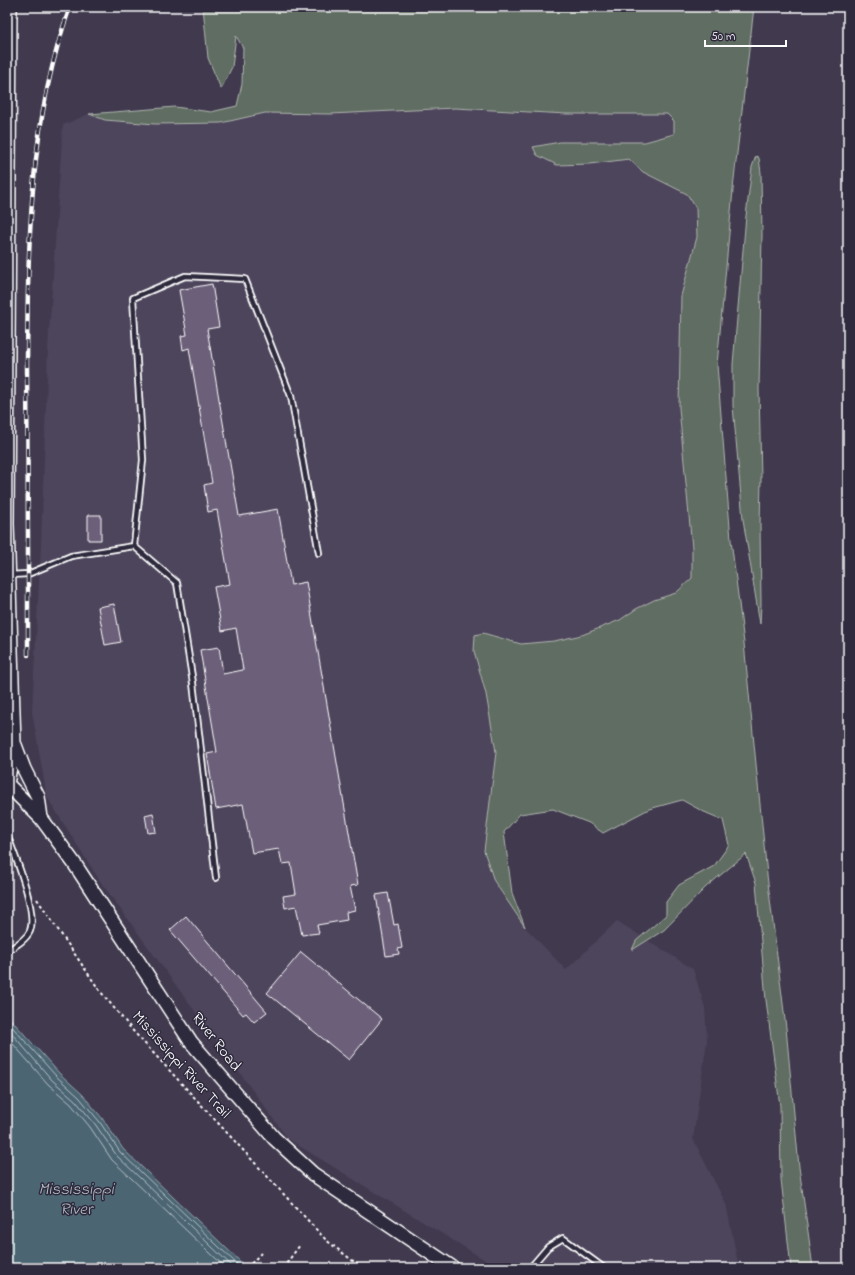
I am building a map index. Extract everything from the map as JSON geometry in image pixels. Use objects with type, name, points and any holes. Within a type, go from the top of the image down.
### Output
[{"type":"main road","points":[[7,784],[11,748],[7,516],[10,7]]},
{"type":"main road","points":[[11,748],[24,769],[38,797],[41,818]]},
{"type":"main road","name":"River Road","points":[[7,784],[41,818],[74,863],[191,1042],[274,1138],[313,1174],[453,1268]]},
{"type":"lane","points":[[134,546],[143,460],[133,298],[186,276],[245,279],[291,396],[319,553]]},
{"type":"lane","points":[[8,576],[28,574],[71,556],[134,546],[177,583],[193,683],[216,878]]},
{"type":"lane","points":[[7,834],[24,880],[31,910],[31,929],[24,939],[7,951]]},
{"type":"lane","points":[[530,1268],[548,1247],[563,1238],[604,1268]]},
{"type":"path","name":"Mississippi River Trail","points":[[24,880],[100,991],[134,1032],[326,1240],[362,1268]]},
{"type":"path","points":[[282,1268],[300,1244]]},
{"type":"path","points":[[247,1268],[261,1253]]},
{"type":"shaded area","points":[[455,108],[567,114],[668,114],[674,121],[674,134],[645,142],[560,142],[557,165],[590,164],[629,159],[643,172],[687,194],[696,208],[697,237],[681,296],[679,408],[692,548],[692,578],[676,593],[654,600],[636,609],[620,620],[582,635],[554,641],[521,644],[483,633],[474,651],[486,694],[496,752],[484,851],[494,881],[525,927],[566,970],[617,921],[693,969],[705,1008],[707,1040],[693,1139],[726,1204],[739,1268],[498,1268],[288,1139],[100,881],[47,797],[32,711],[41,546],[48,349],[63,125],[89,114],[105,120],[221,123],[265,113],[330,114]]},
{"type":"green space","points":[[203,7],[754,7],[734,179],[717,365],[731,540],[744,643],[767,875],[786,1028],[799,1167],[813,1268],[791,1268],[781,1179],[780,1106],[766,1000],[756,883],[746,854],[706,887],[664,930],[632,950],[636,941],[666,915],[666,902],[679,885],[714,866],[729,845],[723,820],[682,800],[649,809],[603,833],[589,823],[553,809],[520,814],[504,832],[512,893],[525,927],[494,881],[484,851],[496,752],[486,694],[474,651],[475,635],[483,633],[521,644],[554,641],[582,635],[620,620],[636,609],[654,600],[676,593],[692,578],[692,548],[679,408],[681,296],[697,237],[696,208],[687,194],[643,172],[629,159],[590,164],[557,165],[537,155],[533,147],[560,142],[645,142],[674,134],[674,121],[667,114],[567,114],[455,108],[330,114],[265,113],[221,123],[155,124],[105,120],[89,114],[175,107],[211,112],[237,106],[242,84],[243,48],[236,36],[232,67],[221,89],[208,58]]},
{"type":"green space","points":[[756,156],[759,158],[761,173],[762,235],[759,389],[761,479],[760,624],[743,519],[733,406],[733,364],[746,216],[752,167]]},
{"type":"water","name":"Mississippi River","points":[[7,1015],[59,1073],[82,1094],[102,1118],[123,1149],[247,1268],[7,1268]]},
{"type":"building","points":[[212,284],[219,327],[207,329],[239,516],[278,509],[291,585],[306,582],[358,885],[350,886],[355,910],[346,912],[347,920],[317,925],[319,933],[302,935],[296,906],[285,908],[283,896],[296,894],[291,863],[282,864],[279,849],[252,853],[243,804],[216,809],[207,754],[217,752],[200,650],[219,647],[223,674],[243,670],[236,628],[222,631],[214,587],[230,584],[217,510],[208,512],[204,485],[212,483],[189,348],[183,350],[181,336],[187,335],[179,290]]},
{"type":"building","points":[[88,515],[101,515],[101,540],[88,540]]},
{"type":"building","points":[[114,604],[121,642],[105,645],[98,607]]},
{"type":"building","points":[[153,813],[156,832],[148,833],[145,815]]},
{"type":"building","points":[[388,893],[394,925],[398,924],[402,948],[398,949],[399,954],[386,956],[376,895]]},
{"type":"building","points":[[186,916],[267,1012],[254,1022],[246,1013],[243,1015],[170,930]]},
{"type":"building","points":[[301,952],[382,1019],[349,1060],[267,993]]},
{"type":"railway","points":[[28,655],[27,363],[30,228],[39,138],[46,94],[56,50],[70,7]]}]
